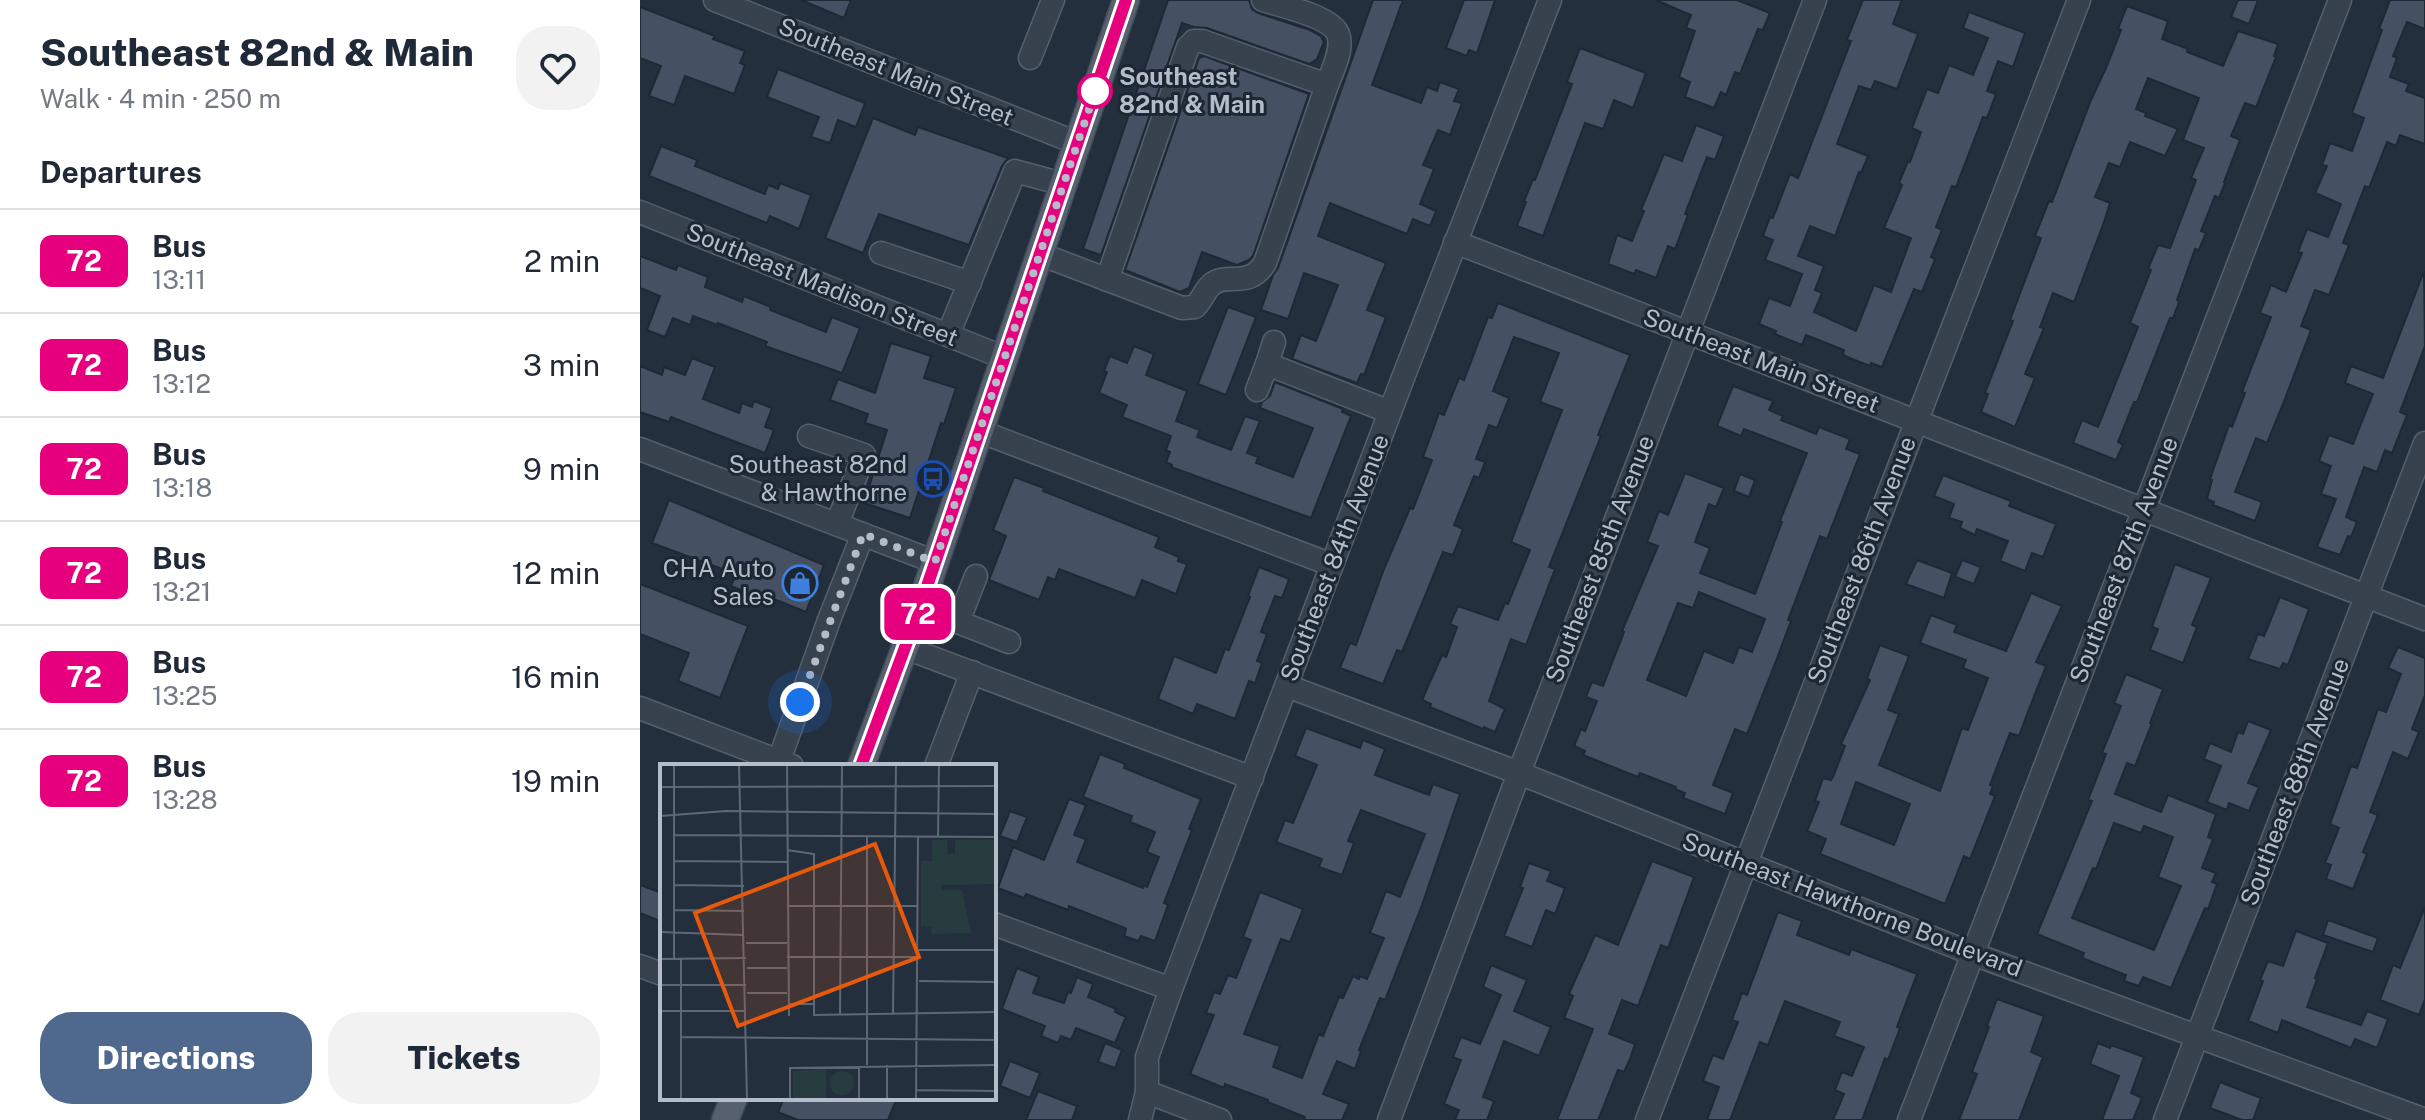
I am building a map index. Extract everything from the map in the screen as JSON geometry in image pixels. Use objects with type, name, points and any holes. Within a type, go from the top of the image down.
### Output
[{"type":"main road","points":[[862,764],[906,648],[1126,0]]},
{"type":"street","name":"Southeast Main Street","points":[[715,0],[1077,143]]},
{"type":"street","points":[[1030,58],[1053,0]]},
{"type":"street","points":[[1040,254],[1189,309],[1200,302],[1210,285],[1259,273],[1327,85],[1339,43],[1339,35],[1325,20],[1263,0]]},
{"type":"street","name":"Southeast 84th Avenue","points":[[1140,1120],[1147,1092],[1147,1057],[1171,989],[1550,0]]},
{"type":"street","name":"Southeast 85th Avenue","points":[[1389,1120],[1815,0]]},
{"type":"street","name":"Southeast 86th Avenue","points":[[1647,1120],[2079,0]]},
{"type":"street","name":"Southeast 87th Avenue","points":[[1909,1120],[2340,0]]},
{"type":"street","points":[[1107,280],[1188,47],[1194,41],[1202,41],[1327,85]]},
{"type":"street","points":[[948,335],[1015,171],[1063,184]]},
{"type":"street","name":"Southeast Madison Street","points":[[640,212],[1005,358]]},
{"type":"street","name":"Southeast Main Street","points":[[1455,242],[2425,619]]},
{"type":"street","points":[[881,253],[970,283]]},
{"type":"street","points":[[1257,390],[1274,342]]},
{"type":"street","points":[[1267,364],[1390,412]]},
{"type":"street","points":[[979,431],[1332,565]]},
{"type":"street","points":[[809,436],[864,455],[837,524]]},
{"type":"street","name":"Southeast 88th Avenue","points":[[2165,1120],[2425,443]]},
{"type":"street","points":[[640,449],[935,562]]},
{"type":"street","points":[[640,708],[786,763],[829,620],[863,534]]},
{"type":"street","points":[[958,622],[976,576]]},
{"type":"street","points":[[920,607],[1009,642]]},
{"type":"street","points":[[906,648],[1252,778]]},
{"type":"street","points":[[937,764],[972,672]]},
{"type":"street","name":"Southeast Hawthorne Boulevard","points":[[1287,686],[1519,773],[1973,954],[2421,1114]]},
{"type":"street","points":[[996,925],[1171,989]]},
{"type":"street","points":[[640,966],[660,973]]},
{"type":"street","points":[[1147,1092],[1220,1120]]},
{"type":"building","points":[[801,0],[851,0],[844,18]]},
{"type":"building","points":[[1168,0],[1249,0],[1252,9],[1258,13],[1310,30],[1321,36],[1324,42],[1317,59],[1309,64],[1207,28],[1182,23],[1101,255],[1083,249]]},
{"type":"building","points":[[1373,0],[1403,0],[1372,85],[1421,103],[1427,87],[1437,91],[1440,82],[1459,89],[1454,101],[1462,103],[1450,135],[1438,130],[1423,165],[1434,169],[1420,204],[1436,211],[1430,226],[1413,219],[1407,234],[1330,203],[1318,236],[1386,263],[1367,310],[1386,317],[1364,375],[1361,374],[1357,383],[1292,359],[1301,335],[1316,341],[1338,285],[1304,273],[1288,319],[1261,310]]},
{"type":"building","points":[[1464,0],[1495,0],[1477,53],[1469,50],[1467,56],[1446,48]]},
{"type":"building","points":[[1656,0],[1737,0],[1770,13],[1763,30],[1758,29],[1740,74],[1735,72],[1726,95],[1721,92],[1714,108],[1685,97],[1690,82],[1679,77],[1695,31],[1686,28],[1691,15]]},
{"type":"building","points":[[1863,0],[1902,0],[1893,24],[1918,34],[1897,89],[1875,81],[1871,90],[1859,86],[1837,144],[1868,156],[1835,236],[1810,226],[1798,256],[1824,266],[1815,290],[1822,293],[1814,312],[1856,331],[1874,285],[1891,292],[1911,238],[1884,228],[1921,132],[1912,128],[1927,89],[1938,93],[1949,65],[1973,75],[1988,38],[1963,28],[1969,12],[2025,33],[2013,67],[1998,61],[1987,91],[1996,94],[1936,227],[1942,230],[1931,257],[1935,259],[1922,292],[1914,289],[1882,367],[1847,357],[1843,354],[1844,350],[1806,335],[1802,345],[1759,324],[1769,298],[1790,306],[1802,274],[1765,260],[1773,240],[1763,236],[1790,174],[1798,178],[1851,41],[1847,40]]},
{"type":"building","points":[[2238,0],[2258,0],[2249,24],[2231,17]]},
{"type":"building","points":[[2390,0],[2425,0],[2425,29],[2407,22],[2393,56],[2397,58],[2390,77],[2409,84],[2406,91],[2425,98],[2425,144],[2400,135],[2396,146],[2387,142],[2369,188],[2365,186],[2343,243],[2349,245],[2329,295],[2315,290],[2301,326],[2311,330],[2283,404],[2267,443],[2256,438],[2235,492],[2262,502],[2255,521],[2213,505],[2214,502],[2207,499],[2210,479],[2229,425],[2232,427],[2245,393],[2242,392],[2271,317],[2260,313],[2271,285],[2286,292],[2302,253],[2298,252],[2307,229],[2328,237],[2341,204],[2315,193],[2327,166],[2322,165],[2330,143],[2352,151],[2364,118],[2352,113]]},
{"type":"building","points":[[2127,6],[2168,21],[2162,39],[2223,66],[2238,31],[2278,44],[2256,107],[2245,103],[2231,136],[2240,140],[2225,183],[2219,198],[2215,196],[2201,231],[2206,233],[2199,250],[2195,249],[2173,318],[2170,318],[2118,442],[2123,445],[2116,460],[2073,443],[2082,420],[2098,427],[2138,327],[2130,323],[2151,270],[2148,269],[2158,245],[2170,248],[2196,180],[2191,178],[2204,148],[2183,140],[2199,98],[2148,78],[2136,109],[2146,113],[2145,116],[2178,129],[2165,156],[2130,142],[2120,167],[2109,163],[2095,197],[2110,203],[2104,222],[2074,302],[2053,293],[2040,327],[2044,328],[2025,374],[2035,378],[2015,427],[1981,412],[1988,394],[1985,393],[2013,321],[2010,320],[2041,238],[2035,236],[2049,201],[2052,202],[2106,68]]},
{"type":"building","points":[[640,7],[745,51],[740,63],[745,65],[734,94],[685,76],[674,105],[649,96],[661,66],[640,58]]},
{"type":"building","points":[[1580,48],[1646,73],[1633,108],[1614,100],[1603,129],[1585,123],[1543,236],[1517,226],[1524,201],[1572,84],[1567,82]]},
{"type":"building","points":[[1204,56],[1309,94],[1253,256],[1237,265],[1202,252],[1189,288],[1180,292],[1125,270],[1199,58]]},
{"type":"building","points":[[778,69],[865,103],[856,127],[838,120],[830,143],[811,137],[819,117],[767,97]]},
{"type":"building","points":[[873,118],[915,135],[918,127],[1008,158],[969,245],[879,214],[863,253],[825,238]]},
{"type":"building","points":[[1696,125],[1724,136],[1715,160],[1707,157],[1675,249],[1668,246],[1656,278],[1608,264],[1617,235],[1632,241],[1664,154],[1682,161]]},
{"type":"building","points":[[661,146],[697,160],[695,166],[765,194],[768,185],[778,189],[780,183],[811,195],[799,229],[770,216],[767,223],[649,176]]},
{"type":"building","points":[[640,256],[676,270],[678,265],[708,277],[705,287],[742,302],[744,296],[826,332],[832,317],[860,328],[842,373],[693,316],[690,325],[673,318],[665,337],[647,330],[660,296],[640,288]]},
{"type":"building","points":[[2424,271],[2425,346],[2400,412],[2407,415],[2392,453],[2385,450],[2377,472],[2364,467],[2346,517],[2357,522],[2340,555],[2317,547],[2336,499],[2321,494],[2331,466],[2319,461],[2329,435],[2353,444],[2373,394],[2345,383],[2351,366],[2383,378]]},
{"type":"building","points":[[1498,303],[1630,355],[1549,567],[1555,569],[1526,645],[1511,639],[1489,701],[1505,709],[1495,732],[1430,707],[1431,704],[1422,700],[1442,655],[1446,657],[1457,627],[1450,624],[1458,606],[1498,620],[1505,603],[1508,604],[1530,550],[1511,542],[1562,410],[1540,402],[1559,353],[1514,337],[1493,391],[1509,398],[1497,428],[1489,425],[1476,459],[1485,462],[1479,478],[1474,476],[1454,525],[1463,529],[1453,555],[1443,552],[1402,652],[1397,650],[1383,684],[1340,668],[1350,643],[1356,645],[1384,569],[1410,508],[1413,509],[1432,460],[1423,457],[1439,413],[1444,415],[1459,378],[1464,380],[1488,317],[1492,318]]},
{"type":"building","points":[[1228,307],[1256,317],[1226,395],[1198,384]]},
{"type":"building","points":[[891,343],[931,356],[924,378],[956,388],[944,424],[941,423],[910,518],[864,503],[887,430],[865,423],[868,414],[830,400],[838,379],[875,393]]},
{"type":"building","points":[[1134,346],[1154,354],[1146,375],[1187,391],[1176,421],[1200,430],[1197,437],[1231,450],[1245,416],[1260,421],[1247,453],[1258,457],[1256,463],[1293,477],[1313,428],[1260,408],[1270,396],[1275,382],[1343,409],[1342,412],[1351,416],[1311,518],[1171,467],[1166,462],[1170,452],[1166,450],[1171,436],[1122,417],[1127,405],[1099,393],[1110,356],[1127,363]]},
{"type":"building","points":[[692,358],[715,367],[703,399],[739,413],[742,403],[752,407],[754,401],[772,408],[765,427],[774,430],[765,453],[671,417],[669,422],[640,412],[640,366],[662,375],[664,367],[685,375]]},
{"type":"building","points":[[1733,386],[1773,401],[1769,410],[1783,416],[1781,420],[1816,434],[1819,427],[1850,439],[1846,449],[1860,454],[1827,539],[1820,536],[1747,734],[1735,729],[1713,785],[1733,793],[1725,814],[1683,798],[1685,793],[1676,787],[1640,773],[1638,777],[1583,755],[1585,751],[1574,746],[1581,729],[1585,731],[1597,701],[1586,697],[1592,682],[1603,686],[1622,631],[1658,546],[1647,542],[1659,511],[1668,515],[1685,473],[1724,488],[1716,507],[1709,504],[1695,542],[1710,548],[1700,573],[1755,594],[1807,453],[1744,429],[1741,436],[1717,426]],"holes":[[[1699,592],[1765,619],[1752,652],[1739,647],[1733,663],[1704,651],[1686,696],[1647,680],[1678,603],[1693,608]]]},
{"type":"building","points":[[1740,474],[1755,480],[1749,497],[1734,491]]},
{"type":"building","points":[[1943,475],[2011,501],[2009,506],[2056,524],[2043,557],[2032,553],[2025,571],[2000,561],[2008,541],[1977,529],[1975,535],[1960,528],[1962,522],[1949,518],[1954,504],[1934,496]]},
{"type":"building","points":[[1014,477],[1159,537],[1155,547],[1179,557],[1178,561],[1187,564],[1176,594],[1142,580],[1135,598],[1059,569],[1055,580],[1048,577],[1039,600],[989,580],[1006,536],[993,530]]},
{"type":"building","points":[[669,500],[824,565],[806,612],[754,591],[752,595],[731,586],[736,574],[652,543]]},
{"type":"building","points":[[1917,560],[1952,573],[1944,598],[1906,584]]},
{"type":"building","points":[[1962,560],[1981,567],[1974,584],[1955,577]]},
{"type":"building","points":[[2175,564],[2211,578],[2192,625],[2197,627],[2183,663],[2150,650],[2158,629],[2152,627]]},
{"type":"building","points":[[1259,567],[1289,579],[1282,598],[1275,596],[1261,632],[1267,634],[1257,661],[1262,663],[1255,683],[1249,681],[1235,719],[1197,704],[1193,714],[1158,699],[1174,656],[1216,673],[1225,649],[1229,650]]},
{"type":"building","points":[[640,584],[748,626],[720,698],[678,681],[689,653],[640,634]]},
{"type":"building","points":[[2031,593],[2062,606],[2036,662],[2046,666],[2019,736],[2010,733],[1990,785],[1993,786],[1990,794],[1995,796],[1970,859],[1964,856],[1945,904],[1820,854],[1826,839],[1807,831],[1819,802],[1815,801],[1823,778],[1831,780],[1833,777],[1845,746],[1841,744],[1870,680],[1867,678],[1880,645],[1909,656],[1888,710],[1899,714],[1879,765],[1940,791],[1962,728],[1968,730],[1988,678],[1963,668],[1966,660],[1920,643],[1931,615],[1957,625],[1954,632],[2006,651]],"holes":[[[1856,782],[1910,804],[1894,845],[1841,824]]]},
{"type":"building","points":[[2280,597],[2309,609],[2288,665],[2283,663],[2280,669],[2248,659],[2258,634],[2264,636]]},
{"type":"building","points":[[2398,647],[2425,658],[2425,695],[2412,729],[2419,732],[2408,759],[2393,752],[2370,812],[2378,815],[2353,889],[2326,879],[2331,865],[2325,863],[2339,828],[2330,824],[2351,766],[2357,768],[2378,709],[2386,712],[2401,674],[2388,668]]},
{"type":"building","points":[[2126,674],[2163,689],[2135,766],[2127,763],[2115,794],[2161,812],[2168,795],[2216,814],[2208,837],[2213,839],[2202,868],[2216,873],[2212,882],[2217,884],[2171,988],[2143,977],[2139,986],[2124,981],[2126,975],[2082,958],[2084,953],[2037,934],[2092,801],[2088,800],[2106,754],[2102,753],[2121,706],[2114,703]],"holes":[[[2114,823],[2141,833],[2144,826],[2173,837],[2158,877],[2181,886],[2154,950],[2072,918]]]},
{"type":"building","points":[[2248,721],[2271,730],[2248,783],[2259,787],[2249,811],[2229,803],[2227,810],[2207,802],[2221,766],[2204,759],[2210,743],[2231,752],[2238,732],[2243,734]]},
{"type":"building","points":[[1306,728],[1360,748],[1363,740],[1385,749],[1375,775],[1429,795],[1433,784],[1460,794],[1422,905],[1385,1000],[1380,998],[1359,1050],[1355,1069],[1337,1061],[1323,1094],[1349,1104],[1342,1120],[1304,1120],[1305,1117],[1268,1100],[1225,1084],[1224,1088],[1190,1074],[1214,1015],[1206,1013],[1214,992],[1220,994],[1228,975],[1236,978],[1251,940],[1243,937],[1260,892],[1303,909],[1290,942],[1281,939],[1244,1034],[1280,1046],[1273,1067],[1302,1078],[1319,1034],[1323,1036],[1339,997],[1343,998],[1353,976],[1367,979],[1384,938],[1370,933],[1386,891],[1400,897],[1425,834],[1361,810],[1348,841],[1354,843],[1342,875],[1319,867],[1322,859],[1276,842],[1285,820],[1293,823],[1317,765],[1295,756]]},
{"type":"building","points":[[1100,754],[1125,764],[1124,768],[1201,799],[1164,903],[1168,905],[1155,941],[1141,936],[1138,941],[1124,936],[1125,928],[1069,906],[1068,910],[1026,894],[1024,898],[998,888],[1013,847],[1044,860],[1069,799],[1086,805],[1074,835],[1086,839],[1077,862],[1147,887],[1159,857],[1147,852],[1155,832],[1130,822],[1132,816],[1083,797]]},
{"type":"building","points":[[1010,811],[1027,817],[1017,842],[1000,836]]},
{"type":"building","points":[[1652,861],[1694,877],[1668,948],[1661,945],[1638,1006],[1622,1000],[1609,1034],[1635,1044],[1630,1059],[1624,1072],[1618,1070],[1598,1120],[1557,1120],[1593,1029],[1564,1018],[1573,996],[1569,994],[1595,935],[1618,945]]},
{"type":"building","points":[[1529,863],[1551,871],[1547,881],[1565,888],[1555,914],[1546,910],[1532,947],[1504,936],[1523,888],[1520,887]]},
{"type":"building","points":[[640,885],[660,892],[660,921],[640,913]]},
{"type":"building","points":[[2425,907],[2425,999],[2419,1015],[2380,1000],[2393,965],[2400,968]]},
{"type":"building","points":[[1778,912],[1802,921],[1797,935],[1849,955],[1851,949],[1917,974],[1888,1060],[1885,1058],[1862,1120],[1833,1120],[1844,1094],[1835,1090],[1842,1072],[1852,1076],[1864,1047],[1834,1036],[1840,1022],[1785,1001],[1768,1045],[1760,1042],[1730,1120],[1707,1120],[1719,1087],[1703,1081],[1713,1055],[1723,1059],[1738,1022],[1732,1020],[1742,993],[1747,995]]},
{"type":"building","points":[[2328,920],[2378,938],[2373,952],[2323,935]]},
{"type":"building","points":[[2296,931],[2328,943],[2307,1007],[2361,1025],[2367,1011],[2388,1019],[2377,1048],[2355,1039],[2351,1048],[2282,1020],[2278,1033],[2248,1021],[2268,961],[2283,966]]},
{"type":"building","points":[[1491,965],[1527,980],[1514,1011],[1551,1027],[1539,1056],[1504,1041],[1483,1097],[1494,1101],[1487,1120],[1455,1120],[1459,1110],[1444,1104],[1461,1060],[1453,1057],[1461,1037],[1480,1044],[1501,995],[1483,987]]},
{"type":"building","points":[[1017,968],[1039,977],[1033,993],[1064,1003],[1077,977],[1093,984],[1088,997],[1116,1009],[1115,1012],[1126,1017],[1115,1043],[1076,1028],[1071,1040],[1061,1036],[1058,1043],[1041,1036],[1045,1026],[1002,1009]]},
{"type":"building","points":[[1997,999],[2044,1016],[2031,1052],[2043,1057],[2019,1120],[1959,1120],[1977,1074],[1972,1072]]},
{"type":"building","points":[[1105,1043],[1122,1050],[1115,1068],[1098,1062]]},
{"type":"building","points":[[2098,1043],[2144,1057],[2131,1093],[2142,1098],[2133,1120],[2102,1120],[2119,1076],[2090,1064]]},
{"type":"building","points":[[1010,1061],[1040,1073],[1030,1098],[1000,1086]]},
{"type":"building","points":[[2220,1082],[2261,1098],[2253,1120],[2242,1120],[2210,1108]]},
{"type":"building","points":[[1038,1091],[1077,1106],[1072,1120],[1026,1120]]},
{"type":"building","points":[[783,1100],[896,1100],[888,1120],[798,1120],[778,1112]]},
{"type":"bus line","name":"72","points":[[862,764],[906,648],[1126,0]]},
{"type":"place","name":"Southeast 82nd & Main","points":[[1095,91]]},
{"type":"place","name":"Southeast 82nd & Hawthorne","points":[[933,479]]},
{"type":"place","name":"CHA Auto Sales","points":[[800,583]]},
{"type":"route","points":[[800,702],[863,534],[935,562],[1097,86],[1095,91]]}]
